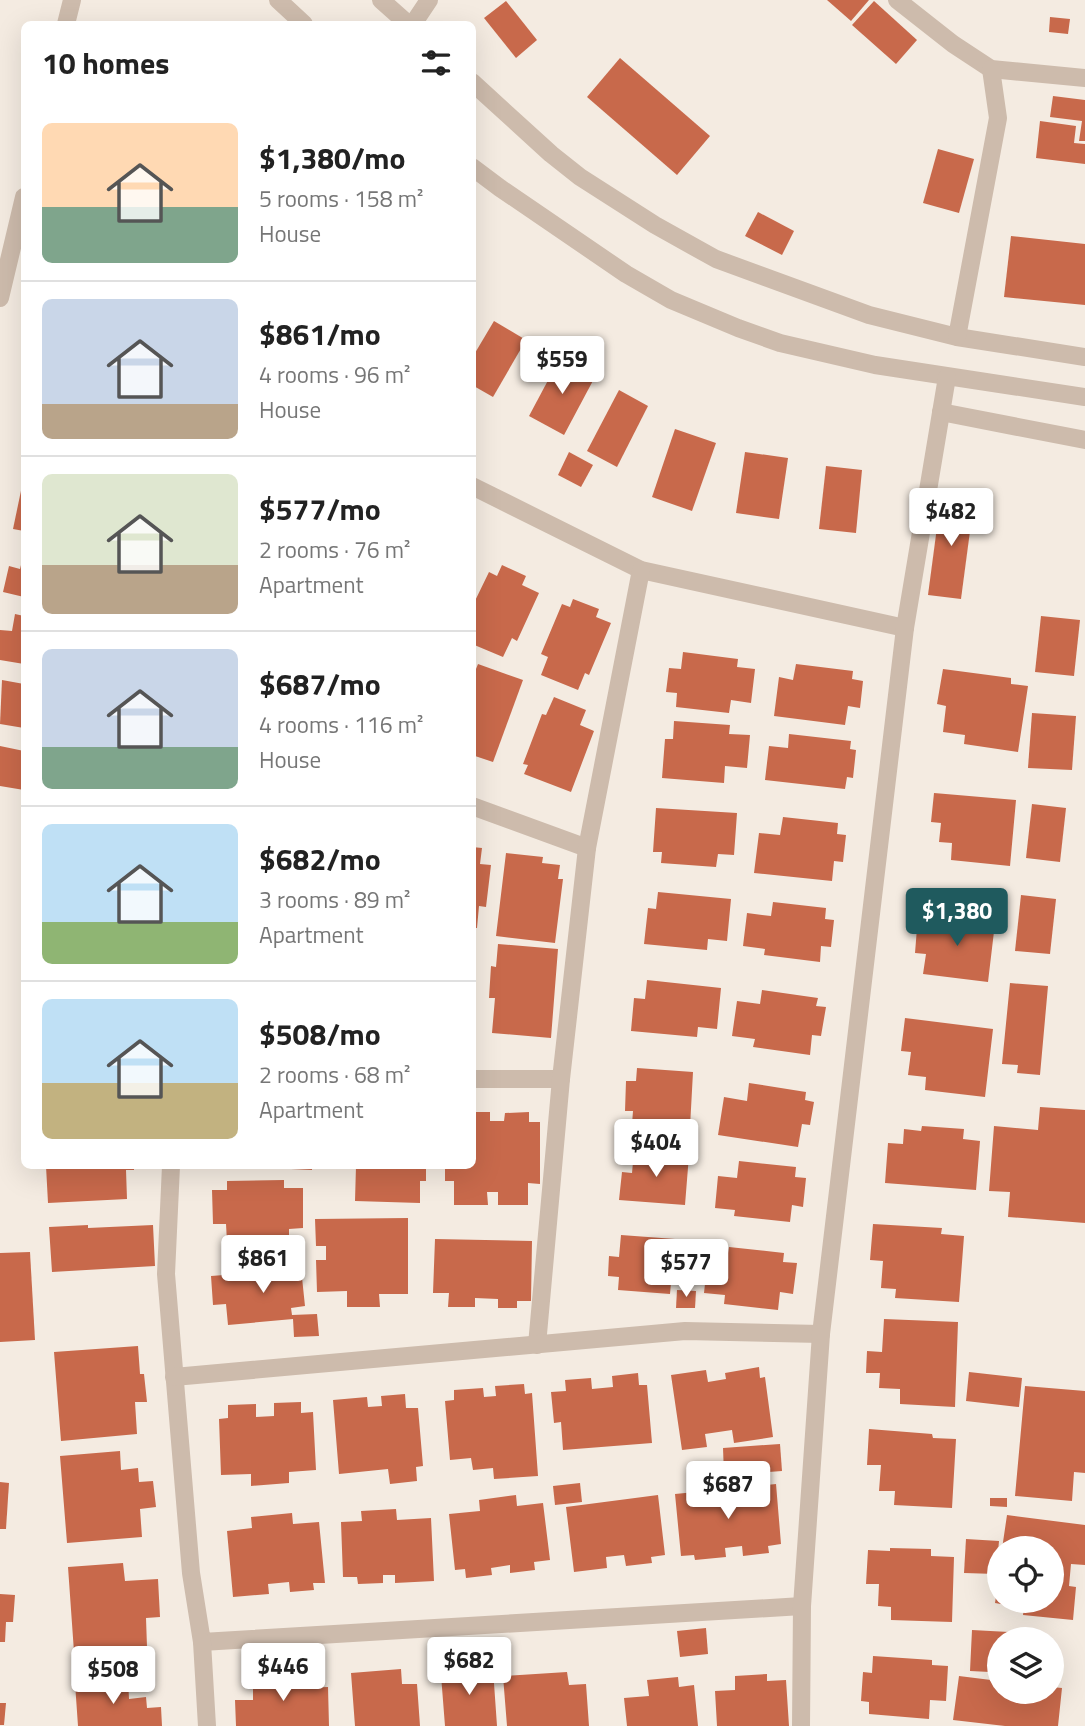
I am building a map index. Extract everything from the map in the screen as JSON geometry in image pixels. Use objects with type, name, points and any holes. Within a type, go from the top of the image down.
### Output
[{"type":"street","points":[[67,21],[72,0]]},
{"type":"street","points":[[278,0],[301,21]]},
{"type":"street","points":[[380,0],[406,21]]},
{"type":"street","points":[[412,21],[429,0]]},
{"type":"street","points":[[897,0],[991,69],[1085,78]]},
{"type":"street","points":[[957,337],[998,118],[991,69]]},
{"type":"street","points":[[476,86],[580,177],[686,243],[737,268],[836,305],[957,337],[1085,357]]},
{"type":"street","points":[[476,170],[593,252],[671,300],[780,343],[876,365],[1085,397]]},
{"type":"street","points":[[0,298],[21,210]]},
{"type":"street","points":[[801,1726],[802,1606],[821,1334],[905,628],[947,377]]},
{"type":"street","points":[[941,412],[1085,440]]},
{"type":"street","points":[[476,488],[641,570],[905,628]]},
{"type":"street","points":[[537,1345],[561,1079],[587,848],[641,570]]},
{"type":"street","points":[[476,807],[587,848]]},
{"type":"street","points":[[476,1079],[561,1079]]},
{"type":"street","points":[[171,1169],[166,1274],[191,1573],[202,1642],[207,1726]]},
{"type":"street","points":[[174,1377],[685,1331],[821,1334]]},
{"type":"street","points":[[202,1642],[802,1606]]},
{"type":"building","points":[[827,0],[869,0],[851,21]]},
{"type":"building","points":[[506,1],[537,40],[516,58],[484,18]]},
{"type":"building","points":[[874,1],[917,40],[896,64],[852,25]]},
{"type":"building","points":[[1050,17],[1070,19],[1068,34],[1049,32]]},
{"type":"building","points":[[620,58],[710,136],[677,175],[587,97]]},
{"type":"building","points":[[1053,96],[1085,100],[1085,141],[1079,141],[1082,121],[1050,117]]},
{"type":"building","points":[[1040,121],[1076,126],[1074,143],[1085,144],[1085,164],[1036,158]]},
{"type":"building","points":[[938,149],[974,159],[959,213],[923,203]]},
{"type":"building","points":[[758,212],[794,231],[782,255],[745,236]]},
{"type":"building","points":[[1011,236],[1085,244],[1085,305],[1004,297]]},
{"type":"building","points":[[494,321],[526,340],[493,397],[476,387],[476,351]]},
{"type":"building","points":[[561,356],[596,375],[564,435],[529,416]]},
{"type":"building","points":[[619,390],[648,406],[617,467],[587,451]]},
{"type":"building","points":[[675,429],[716,443],[692,511],[652,497]]},
{"type":"building","points":[[569,452],[593,465],[581,487],[558,475]]},
{"type":"building","points":[[745,452],[788,458],[779,519],[736,513]]},
{"type":"building","points":[[826,466],[862,470],[856,533],[819,529]]},
{"type":"building","points":[[21,491],[21,530],[13,529]]},
{"type":"building","points":[[941,497],[974,501],[961,599],[928,595]]},
{"type":"building","points":[[21,565],[21,596],[3,592],[9,566],[20,569]]},
{"type":"building","points":[[502,565],[526,576],[522,585],[539,593],[517,641],[512,638],[503,657],[476,646],[476,599],[489,572],[497,576]]},
{"type":"building","points":[[573,599],[599,609],[596,617],[611,623],[589,675],[585,673],[578,690],[541,675],[548,657],[541,654],[562,604],[570,607]]},
{"type":"building","points":[[15,614],[21,615],[21,664],[0,660],[0,630],[12,631]]},
{"type":"building","points":[[1041,616],[1080,620],[1074,676],[1035,672]]},
{"type":"building","points":[[683,652],[738,659],[737,667],[755,669],[751,703],[731,700],[729,713],[676,707],[677,693],[666,692],[669,668],[681,669]]},
{"type":"building","points":[[478,664],[523,680],[493,762],[476,756]]},
{"type":"building","points":[[796,664],[853,671],[852,679],[863,681],[860,708],[848,706],[845,725],[774,716],[779,677],[793,680]]},
{"type":"building","points":[[943,669],[1011,678],[1011,684],[1028,686],[1018,752],[964,744],[965,735],[943,732],[946,706],[937,704]]},
{"type":"building","points":[[2,680],[21,683],[21,728],[0,724]]},
{"type":"building","points":[[554,697],[586,710],[580,725],[594,731],[571,792],[524,774],[528,765],[523,764],[542,714],[546,715]]},
{"type":"building","points":[[1032,713],[1076,716],[1072,770],[1028,768]]},
{"type":"building","points":[[674,721],[730,725],[729,734],[750,735],[747,768],[725,766],[724,783],[662,778],[665,739],[673,739]]},
{"type":"building","points":[[789,734],[851,741],[850,749],[856,750],[853,778],[847,777],[845,789],[765,780],[769,746],[788,748]]},
{"type":"building","points":[[0,746],[21,750],[21,790],[0,786]]},
{"type":"building","points":[[934,793],[1016,800],[1010,866],[951,860],[952,843],[939,842],[941,823],[931,822]]},
{"type":"building","points":[[1032,804],[1066,808],[1060,862],[1026,858]]},
{"type":"building","points":[[656,808],[737,813],[734,855],[718,854],[716,867],[661,863],[662,852],[653,852]]},
{"type":"building","points":[[783,817],[838,823],[837,834],[846,835],[843,862],[834,861],[832,881],[754,873],[759,833],[780,835]]},
{"type":"building","points":[[476,847],[482,848],[480,864],[491,865],[486,907],[479,906],[477,928]]},
{"type":"building","points":[[506,853],[543,857],[542,863],[560,865],[558,879],[563,879],[555,943],[496,936]]},
{"type":"building","points":[[658,892],[731,899],[727,941],[708,939],[707,950],[644,944],[648,908],[656,909]]},
{"type":"building","points":[[1021,895],[1056,899],[1050,954],[1015,951]]},
{"type":"building","points":[[968,897],[989,898],[988,919],[966,917]]},
{"type":"building","points":[[773,902],[826,908],[825,919],[834,920],[831,947],[821,946],[820,962],[764,955],[765,949],[743,946],[747,913],[771,916]]},
{"type":"building","points":[[931,916],[995,923],[988,982],[923,974],[926,954],[915,953],[917,928],[930,929]]},
{"type":"building","points":[[498,944],[558,949],[551,1038],[492,1033],[495,998],[489,998],[491,966],[496,967]]},
{"type":"building","points":[[647,980],[721,988],[717,1029],[698,1027],[697,1037],[631,1031],[634,998],[645,999]]},
{"type":"building","points":[[1010,983],[1048,986],[1040,1075],[1017,1073],[1018,1065],[1002,1064]]},
{"type":"building","points":[[762,990],[818,998],[816,1006],[826,1007],[821,1036],[812,1035],[810,1055],[753,1047],[755,1039],[732,1036],[737,1001],[760,1004]]},
{"type":"building","points":[[905,1018],[993,1029],[985,1097],[925,1090],[926,1077],[908,1075],[911,1052],[901,1051]]},
{"type":"building","points":[[637,1068],[693,1072],[690,1127],[632,1124],[633,1111],[625,1111],[626,1081],[636,1081]]},
{"type":"building","points":[[749,1083],[806,1092],[805,1100],[814,1102],[810,1125],[802,1124],[798,1147],[718,1135],[724,1097],[747,1101]]},
{"type":"building","points":[[1040,1107],[1085,1110],[1085,1223],[1008,1217],[1010,1192],[989,1191],[994,1126],[1038,1130]]},
{"type":"building","points":[[476,1112],[490,1112],[490,1121],[504,1121],[505,1113],[529,1112],[529,1122],[540,1122],[540,1184],[528,1183],[528,1205],[498,1205],[498,1192],[487,1192],[488,1205],[454,1205],[454,1181],[445,1181],[445,1169],[476,1169]]},
{"type":"building","points":[[922,1126],[964,1129],[963,1139],[980,1141],[976,1190],[885,1183],[888,1143],[903,1144],[904,1129],[921,1131]]},
{"type":"building","points":[[634,1151],[689,1155],[685,1205],[619,1200],[622,1172],[632,1173]]},
{"type":"building","points":[[739,1161],[796,1167],[795,1177],[806,1178],[803,1207],[792,1205],[790,1222],[734,1216],[735,1210],[715,1208],[718,1176],[737,1178]]},
{"type":"building","points":[[46,1169],[134,1169],[126,1170],[127,1199],[48,1203]]},
{"type":"building","points":[[356,1169],[426,1169],[426,1181],[420,1181],[420,1203],[355,1201]]},
{"type":"building","points":[[284,1180],[284,1188],[303,1188],[303,1228],[289,1229],[289,1241],[227,1242],[226,1224],[213,1224],[212,1190],[227,1190],[227,1181]]},
{"type":"building","points":[[408,1218],[408,1294],[379,1294],[380,1307],[347,1307],[347,1291],[317,1292],[316,1260],[326,1260],[326,1246],[316,1246],[315,1219]]},
{"type":"building","points":[[873,1224],[942,1228],[941,1234],[964,1236],[959,1302],[895,1298],[896,1289],[881,1288],[883,1261],[870,1260]]},
{"type":"building","points":[[88,1225],[88,1228],[153,1225],[155,1266],[52,1272],[49,1227]]},
{"type":"building","points":[[621,1235],[675,1239],[670,1294],[618,1290],[619,1277],[608,1276],[609,1256],[619,1257]]},
{"type":"building","points":[[435,1239],[532,1241],[531,1301],[517,1301],[517,1308],[498,1308],[498,1299],[475,1298],[475,1307],[448,1307],[449,1293],[433,1293]]},
{"type":"building","points":[[729,1247],[784,1253],[783,1262],[797,1263],[793,1294],[780,1292],[778,1310],[724,1304],[725,1295],[704,1293],[708,1257],[727,1259]]},
{"type":"building","points":[[30,1252],[35,1340],[0,1342],[0,1253]]},
{"type":"building","points":[[282,1259],[283,1270],[301,1268],[305,1306],[291,1308],[292,1315],[317,1314],[319,1336],[294,1337],[293,1319],[228,1325],[226,1304],[213,1305],[211,1276],[224,1275],[223,1264]]},
{"type":"building","points":[[677,1290],[696,1291],[695,1308],[676,1308]]},
{"type":"building","points":[[884,1319],[958,1322],[955,1407],[900,1404],[900,1389],[879,1388],[880,1373],[866,1373],[867,1351],[882,1352]]},
{"type":"building","points":[[138,1346],[140,1374],[144,1374],[147,1402],[135,1402],[137,1434],[61,1441],[54,1352]]},
{"type":"building","points":[[759,1367],[760,1378],[765,1377],[773,1437],[734,1443],[732,1430],[705,1434],[707,1447],[682,1450],[671,1375],[706,1370],[708,1382],[726,1379],[725,1373]]},
{"type":"building","points":[[969,1372],[1022,1378],[1019,1407],[966,1401]]},
{"type":"building","points":[[638,1373],[639,1385],[647,1385],[652,1443],[563,1450],[561,1422],[554,1423],[551,1392],[566,1391],[565,1380],[591,1378],[592,1389],[613,1387],[612,1376]]},
{"type":"building","points":[[524,1384],[525,1394],[532,1393],[538,1476],[494,1479],[493,1468],[473,1470],[471,1458],[450,1460],[445,1401],[454,1400],[454,1390],[483,1388],[484,1397],[496,1396],[495,1386]]},
{"type":"building","points":[[1025,1386],[1085,1391],[1085,1473],[1074,1472],[1072,1501],[1015,1496]]},
{"type":"building","points":[[405,1394],[406,1408],[418,1408],[423,1466],[416,1467],[417,1481],[390,1484],[388,1469],[339,1474],[333,1400],[367,1397],[368,1407],[382,1406],[381,1396]]},
{"type":"building","points":[[301,1402],[301,1413],[313,1412],[316,1470],[289,1472],[289,1483],[251,1486],[251,1474],[221,1475],[219,1419],[228,1418],[228,1405],[256,1404],[256,1417],[274,1416],[274,1403]]},
{"type":"building","points":[[869,1429],[932,1434],[933,1438],[956,1439],[952,1508],[894,1505],[895,1491],[879,1491],[881,1465],[867,1465]]},
{"type":"building","points":[[780,1444],[782,1471],[724,1475],[723,1448]]},
{"type":"building","points":[[120,1451],[121,1470],[138,1468],[139,1482],[153,1481],[156,1507],[140,1509],[142,1537],[67,1543],[60,1456]]},
{"type":"building","points":[[0,1482],[9,1483],[6,1529],[0,1529]]},
{"type":"building","points":[[580,1483],[582,1502],[555,1505],[553,1486]]},
{"type":"building","points":[[776,1484],[781,1544],[768,1546],[769,1553],[743,1556],[742,1546],[725,1548],[726,1557],[695,1560],[694,1555],[681,1556],[675,1494]]},
{"type":"building","points":[[516,1495],[517,1506],[543,1503],[550,1560],[534,1562],[535,1570],[510,1573],[510,1565],[491,1568],[492,1575],[466,1578],[465,1569],[455,1570],[449,1514],[480,1511],[479,1500]]},
{"type":"building","points":[[658,1495],[665,1555],[651,1557],[652,1563],[626,1566],[624,1555],[606,1557],[607,1568],[574,1572],[566,1507]]},
{"type":"building","points":[[990,1498],[1007,1498],[1007,1507],[990,1506]]},
{"type":"building","points":[[396,1509],[397,1520],[431,1518],[434,1581],[395,1583],[395,1575],[383,1575],[383,1583],[358,1584],[357,1577],[343,1577],[341,1522],[362,1521],[361,1511]]},
{"type":"building","points":[[292,1513],[293,1524],[319,1522],[325,1583],[313,1583],[314,1590],[290,1592],[289,1582],[268,1584],[269,1594],[233,1597],[227,1531],[252,1528],[251,1517]]},
{"type":"building","points":[[1007,1515],[1085,1525],[1085,1565],[1071,1564],[1069,1586],[1076,1587],[1073,1620],[1023,1615],[1064,1613],[1064,1536],[1004,1536]]},
{"type":"building","points":[[966,1539],[987,1540],[987,1574],[964,1573]]},
{"type":"building","points":[[890,1548],[931,1549],[931,1556],[954,1557],[952,1622],[891,1620],[891,1607],[878,1606],[879,1584],[866,1584],[868,1550],[890,1551]]},
{"type":"building","points":[[123,1563],[125,1581],[158,1579],[160,1617],[146,1618],[147,1647],[74,1652],[68,1567]]},
{"type":"building","points":[[0,1594],[15,1595],[13,1622],[6,1622],[5,1642],[0,1642]]},
{"type":"building","points":[[706,1628],[708,1654],[680,1657],[677,1631]]},
{"type":"building","points":[[972,1630],[987,1631],[987,1672],[970,1671]]},
{"type":"building","points":[[873,1656],[932,1660],[932,1665],[948,1666],[946,1701],[930,1700],[929,1719],[869,1714],[869,1702],[861,1701],[863,1672],[872,1673]]},
{"type":"building","points":[[478,1664],[479,1670],[493,1669],[497,1726],[445,1726],[441,1675],[448,1674],[448,1666]]},
{"type":"building","points":[[401,1669],[402,1684],[417,1684],[420,1726],[355,1726],[351,1673]]},
{"type":"building","points":[[303,1672],[303,1688],[328,1687],[329,1726],[236,1726],[235,1700],[253,1700],[253,1673]]},
{"type":"building","points":[[567,1672],[569,1685],[586,1684],[589,1726],[507,1726],[503,1676]]},
{"type":"building","points":[[767,1674],[767,1681],[786,1680],[789,1726],[717,1726],[715,1691],[735,1690],[735,1676]]},
{"type":"building","points":[[959,1676],[987,1680],[987,1704],[1060,1704],[1058,1726],[1005,1726],[953,1720]]},
{"type":"building","points":[[678,1677],[679,1687],[694,1685],[698,1726],[627,1726],[624,1698],[649,1696],[647,1680]]},
{"type":"building","points":[[128,1679],[129,1699],[146,1697],[147,1708],[161,1707],[162,1726],[78,1726],[75,1683]]},
{"type":"building","points":[[0,1703],[6,1703],[4,1725],[0,1725]]}]
